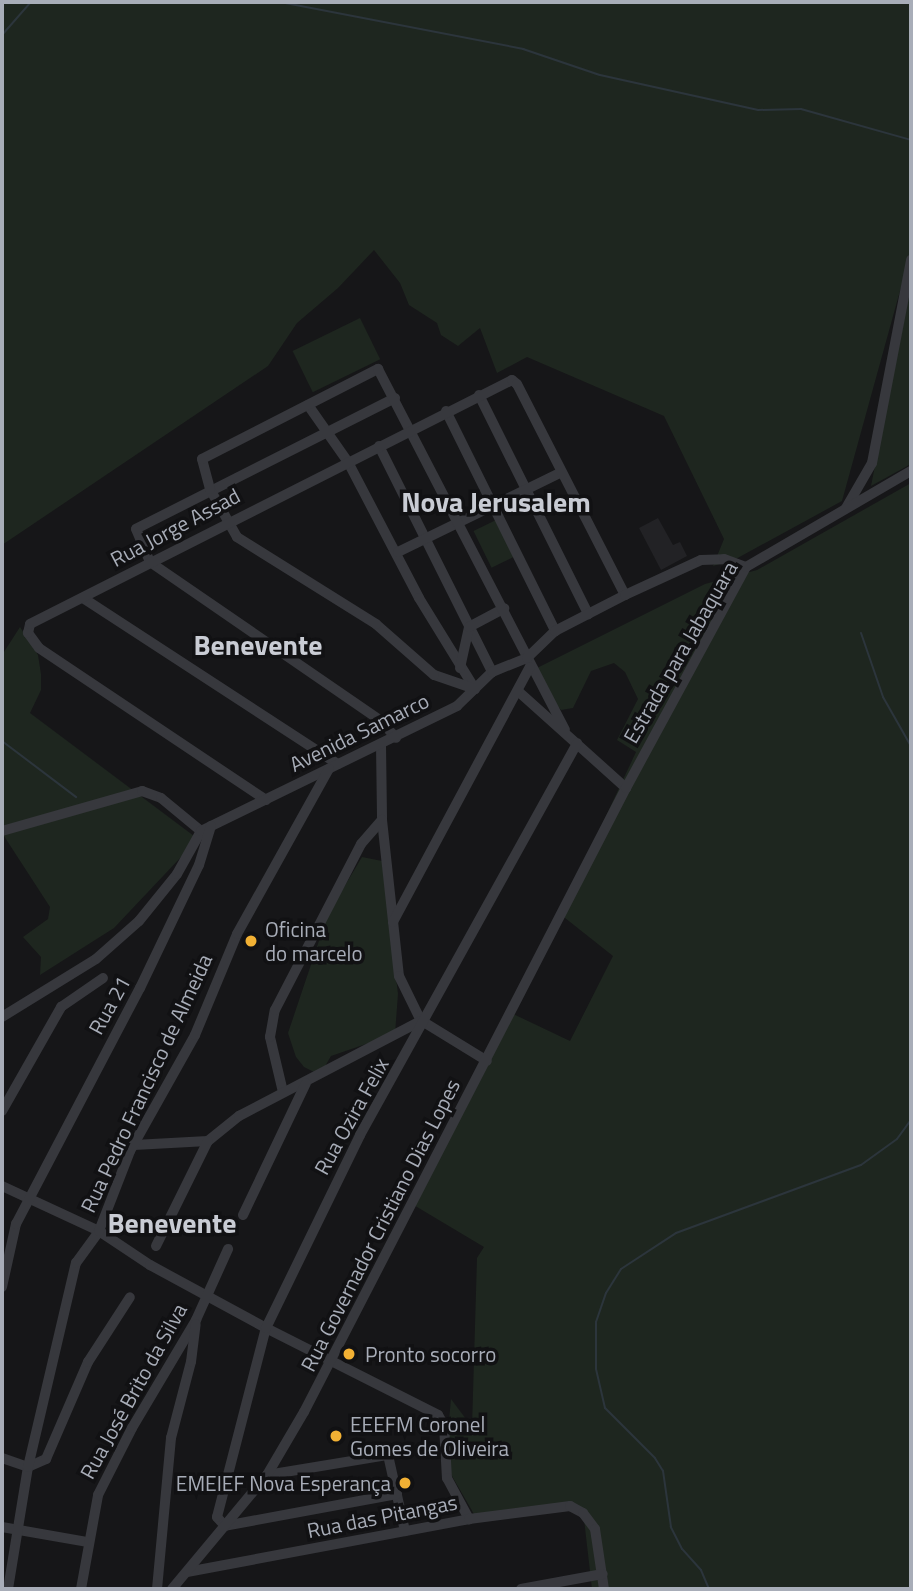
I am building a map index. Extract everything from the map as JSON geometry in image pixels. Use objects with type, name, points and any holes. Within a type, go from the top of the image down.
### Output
[{"type":"street","name":"Estrada para Jabaquara","points":[[589,858],[746,567],[844,511],[872,463],[911,260]]},
{"type":"street","points":[[475,689],[434,675],[376,624],[242,540],[227,521],[211,489],[202,459],[376,369],[395,398],[461,523],[529,663],[565,729],[576,743],[626,788]]},
{"type":"street","name":"Rua Jorge Assad","points":[[266,800],[39,648],[28,633],[34,620],[83,598],[227,521],[508,381],[517,383],[560,473]]},
{"type":"street","points":[[479,395],[588,614]]},
{"type":"street","points":[[395,398],[139,525],[136,534],[150,562],[380,720],[396,738]]},
{"type":"street","points":[[309,404],[348,462],[460,668],[475,689]]},
{"type":"street","points":[[446,411],[555,631]]},
{"type":"street","points":[[379,446],[424,541],[492,672]]},
{"type":"street","points":[[844,511],[911,471]]},
{"type":"street","points":[[398,552],[560,473],[625,596]]},
{"type":"street","points":[[393,922],[519,692],[529,663],[555,631],[701,561],[724,558],[746,567]]},
{"type":"street","points":[[83,598],[334,766]]},
{"type":"street","points":[[460,668],[469,627],[504,608]]},
{"type":"street","name":"Avenida Samarco","points":[[201,831],[457,706],[492,672],[529,663]]},
{"type":"street","points":[[519,692],[565,729]]},
{"type":"street","name":"Rua Ozira Felix","points":[[225,1526],[218,1514],[266,1328],[354,1147],[576,743]]},
{"type":"street","points":[[381,745],[382,820],[399,976],[423,1022],[487,1061]]},
{"type":"street","name":"Rua Pedro Francisco de Almeida","points":[[28,1468],[76,1264],[99,1231],[134,1145],[195,1035],[242,923],[334,766]]},
{"type":"street","points":[[2,831],[142,791],[161,798],[201,831],[177,874],[130,929],[96,959],[2,1017]]},
{"type":"street","points":[[283,1092],[270,1037],[275,1010],[362,844],[382,820]]},
{"type":"street","name":"Rua 21","points":[[2,1287],[13,1231],[87,1084],[141,988],[199,865],[211,826]]},
{"type":"street","name":"Rua Governador Cristiano Dias Lopes","points":[[172,1589],[267,1475],[332,1361],[589,858]]},
{"type":"street","points":[[2,1111],[61,1007],[103,978]]},
{"type":"street","points":[[156,1246],[208,1141],[239,1116],[423,1022]]},
{"type":"street","points":[[243,1215],[306,1083]]},
{"type":"street","points":[[134,1145],[208,1141]]},
{"type":"street","points":[[2,1186],[99,1231],[266,1328],[441,1417],[447,1478],[469,1519]]},
{"type":"street","name":"Rua José Brito da Silva","points":[[81,1589],[87,1542],[108,1474],[197,1320],[206,1294],[228,1249]]},
{"type":"street","points":[[2,1458],[28,1468],[46,1459],[88,1362],[130,1297]]},
{"type":"street","points":[[157,1589],[169,1449],[191,1362],[197,1320]]},
{"type":"street","points":[[267,1475],[383,1454],[390,1458],[405,1531]]},
{"type":"street","points":[[8,1589],[28,1468]]},
{"type":"street","points":[[225,1526],[397,1494]]},
{"type":"street","name":"Rua das Pitangas","points":[[187,1572],[469,1519],[562,1507],[583,1513],[596,1529],[603,1574]]},
{"type":"street","points":[[2,1527],[87,1542]]},
{"type":"street","points":[[521,1589],[603,1574],[604,1589]]},
{"type":"shaded area","points":[[2,2],[911,2],[911,251],[842,501],[734,560],[713,566],[724,539],[664,416],[527,357],[497,373],[480,328],[458,346],[441,335],[437,323],[409,305],[400,283],[374,250],[338,288],[297,323],[268,366],[2,545]]},
{"type":"shaded area","points":[[911,285],[911,464],[871,486],[907,305]]},
{"type":"shaded area","points":[[360,318],[380,359],[313,392],[293,351]]},
{"type":"shaded area","points":[[911,483],[911,1589],[592,1589],[584,1519],[575,1510],[478,1521],[445,1464],[451,1399],[472,1427],[477,1258],[484,1247],[412,1204],[509,1012],[570,1041],[613,956],[560,914],[636,752],[617,740],[638,699],[625,672],[614,663],[591,671],[573,708],[561,710],[529,672],[705,584],[757,570]]},
{"type":"shaded area","points":[[658,518],[673,545],[680,542],[687,556],[661,570],[639,528]]},
{"type":"shaded area","points":[[496,520],[514,557],[492,568],[474,531]]},
{"type":"shaded area","points":[[20,627],[38,655],[41,674],[41,690],[30,713],[198,839],[114,928],[40,975],[41,957],[23,937],[48,919],[50,907],[2,833],[2,655]]},
{"type":"shaded area","points":[[362,857],[382,861],[398,994],[395,1034],[331,1056],[320,1075],[304,1067],[296,1057],[288,1033],[328,914]]},
{"type":"waterway","points":[[2,35],[31,2]]},
{"type":"waterway","points":[[280,2],[523,49],[600,75],[758,110],[801,109],[911,140]]},
{"type":"waterway","points":[[861,633],[883,697],[911,746]]},
{"type":"waterway","points":[[2,741],[76,797]]},
{"type":"waterway","points":[[911,835],[911,893]]},
{"type":"waterway","points":[[709,1589],[701,1570],[682,1549],[671,1527],[663,1471],[655,1458],[605,1408],[596,1369],[596,1322],[606,1293],[621,1269],[676,1233],[861,1165],[897,1139],[911,1120]]},
{"type":"place","name":"Oficina do marcelo","points":[[251,941]]},
{"type":"place","name":"Pronto socorro","points":[[349,1354]]},
{"type":"place","name":"EEEFM Coronel Gomes de Oliveira","points":[[336,1436]]},
{"type":"place","name":"EMEIEF Nova Esperança","points":[[405,1483]]},
{"type":"district","name":"Nova Jerusalem","points":[[496,502]]},
{"type":"district","name":"Benevente","points":[[258,645]]},
{"type":"district","name":"Benevente","points":[[172,1223]]}]
